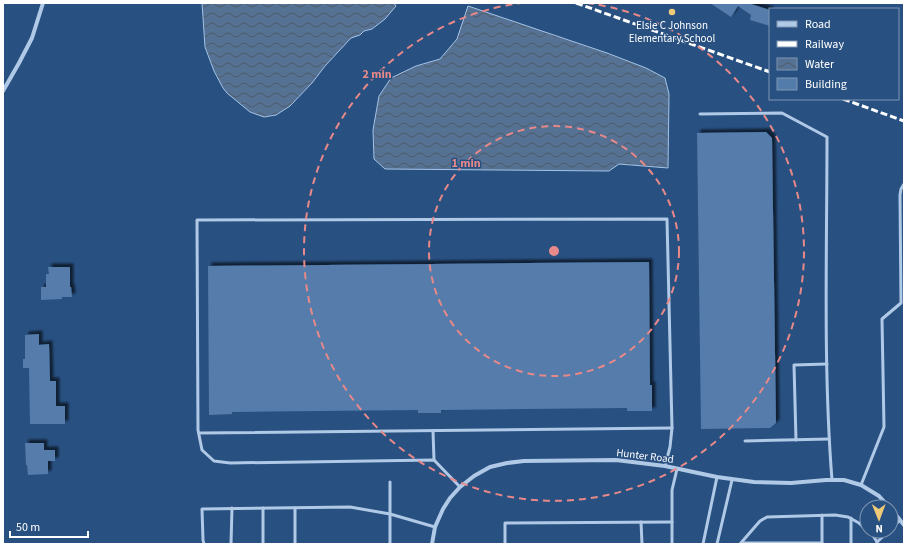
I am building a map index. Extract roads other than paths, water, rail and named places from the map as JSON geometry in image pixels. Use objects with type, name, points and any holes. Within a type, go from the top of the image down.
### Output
[{"type":"street","points":[[3,91],[32,38],[43,3]]},
{"type":"street","name":"Hunter Road","points":[[432,544],[435,527],[443,509],[460,487],[474,476],[490,468],[507,463],[524,461],[616,460],[665,466],[732,480],[754,482],[791,483],[844,480],[862,485],[882,499]]},
{"type":"street","name":"Hunter Road","points":[[900,520],[904,525]]},
{"type":"lane","points":[[700,114],[782,113],[827,137],[827,364],[829,439],[832,480]]},
{"type":"lane","points":[[862,485],[884,427],[882,319],[901,303],[900,195],[904,184]]},
{"type":"lane","points":[[434,460],[230,463],[214,461],[202,450],[199,433],[197,220],[667,219],[672,428],[670,447],[665,466]]},
{"type":"lane","points":[[796,440],[794,365],[827,364]]},
{"type":"lane","points":[[199,433],[672,428]]},
{"type":"lane","points":[[433,431],[434,460],[460,487]]},
{"type":"lane","points":[[745,441],[829,439]]},
{"type":"lane","points":[[672,544],[672,490],[677,469]]},
{"type":"lane","points":[[703,544],[717,477]]},
{"type":"lane","points":[[717,544],[732,480]]},
{"type":"lane","points":[[390,482],[390,544]]},
{"type":"lane","points":[[204,544],[202,508],[350,507],[390,514],[435,527]]},
{"type":"lane","points":[[231,544],[232,508]]},
{"type":"lane","points":[[263,508],[263,544]]},
{"type":"lane","points":[[295,508],[295,544]]},
{"type":"lane","points":[[741,544],[822,544],[822,515]]},
{"type":"lane","points":[[741,544],[760,521],[767,516],[835,515],[848,517],[859,523]]},
{"type":"lane","points":[[850,518],[851,544]]},
{"type":"lane","points":[[642,522],[642,544]]},
{"type":"lane","points":[[506,544],[505,523],[672,522]]},
{"type":"water","points":[[202,3],[394,3],[396,6],[385,19],[372,29],[364,31],[360,35],[351,38],[290,106],[276,115],[264,117],[250,112],[223,88],[214,71],[205,47]]},
{"type":"water","points":[[468,6],[607,53],[646,68],[665,78],[669,94],[668,168],[619,164],[609,171],[385,169],[374,159],[373,130],[379,96],[391,78],[416,66],[440,59],[457,39]]},
{"type":"railway","points":[[576,3],[769,72]]},
{"type":"railway","points":[[846,100],[904,121]]},
{"type":"place","name":"Elsie C Johnson Elementary School","points":[[672,12]]}]
